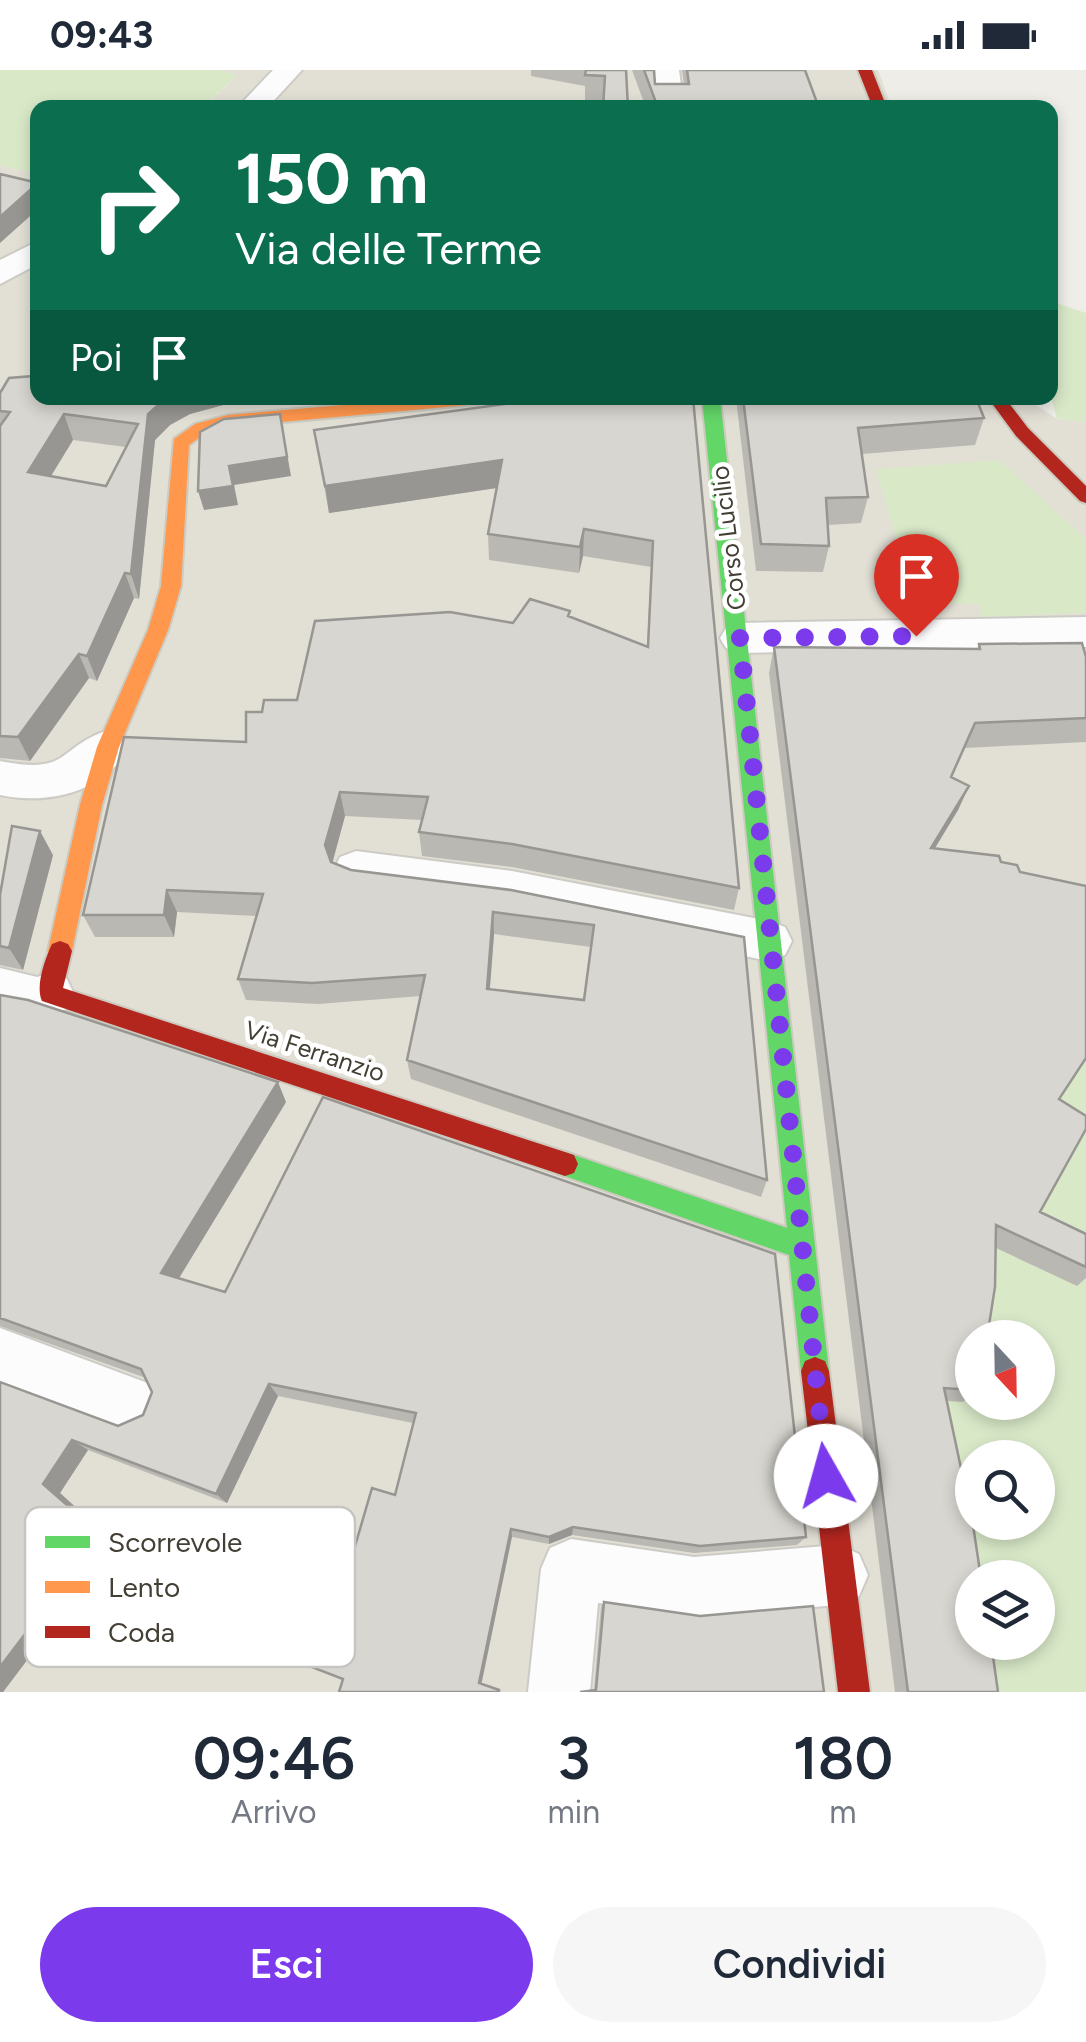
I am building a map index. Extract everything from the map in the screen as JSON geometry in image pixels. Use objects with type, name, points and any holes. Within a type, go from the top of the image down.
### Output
[{"type":"street","points":[[260,100],[288,70]]},
{"type":"street","points":[[664,70],[669,100]]},
{"type":"street","points":[[865,70],[877,100]]},
{"type":"street","points":[[0,274],[30,255]]},
{"type":"street","points":[[0,988],[38,998],[50,994],[83,857],[91,805],[108,748],[168,602],[179,500],[178,452],[189,433],[228,420],[399,405]]},
{"type":"street","name":"Corso Lucilio","points":[[712,405],[740,638],[838,1576],[854,1692]]},
{"type":"street","points":[[1001,405],[1022,432],[1086,497]]},
{"type":"street","points":[[740,638],[1086,632]]},
{"type":"street","points":[[0,778],[32,785],[61,780],[83,770],[108,748]]},
{"type":"street","points":[[356,870],[412,874],[544,896],[770,942]]},
{"type":"street","name":"Via Ferranzio","points":[[50,994],[408,1110],[802,1246]]},
{"type":"street","points":[[0,1356],[133,1405]]},
{"type":"street","points":[[559,1692],[572,1569],[694,1587],[838,1576]]},
{"type":"shaded area","points":[[217,70],[878,70],[889,100],[211,100],[236,76]]},
{"type":"shaded area","points":[[0,166],[30,172],[30,405],[1036,405],[1057,419],[1086,422],[1086,1692],[0,1692]]},
{"type":"green space","points":[[0,70],[217,70],[237,75],[210,100],[30,100],[30,172],[0,166]]},
{"type":"green space","points":[[1058,304],[1086,313],[1086,422],[1057,419],[1053,405],[1058,405]]},
{"type":"green space","points":[[999,460],[1086,539],[1086,613],[982,617],[978,604],[915,603],[876,469]]},
{"type":"green space","points":[[1086,1055],[1086,1692],[982,1692],[977,1660],[1055,1660],[1055,1560],[968,1560],[964,1540],[1055,1540],[1055,1440],[955,1440],[955,1498],[934,1400],[955,1373],[955,1420],[1055,1420],[1055,1320],[976,1320],[982,1241],[1026,1261],[1044,1118]]},
{"type":"building","points":[[586,70],[626,70],[628,100],[604,100],[605,76],[585,75]]},
{"type":"building","points":[[644,70],[654,70],[655,84],[689,84],[687,70],[805,70],[816,100],[655,100]]},
{"type":"building","points":[[0,174],[30,181],[30,190],[0,217]]},
{"type":"building","points":[[30,376],[30,405],[158,405],[148,414],[131,574],[125,573],[87,656],[79,654],[18,737],[0,736],[0,426],[10,412],[0,411],[0,393],[9,378]],"holes":[[[64,414],[138,424],[106,486],[28,472]]]},
{"type":"building","points":[[497,405],[694,405],[739,888],[512,844],[419,832],[428,797],[340,792],[325,845],[331,862],[351,870],[511,890],[744,937],[767,1180],[407,1060],[425,975],[312,983],[238,979],[263,894],[167,890],[164,915],[83,915],[124,737],[246,742],[246,712],[262,712],[264,700],[297,700],[315,621],[450,612],[513,623],[530,599],[570,611],[568,616],[648,647],[653,541],[584,529],[580,547],[488,534],[502,460],[325,486],[314,430]],"holes":[[[493,912],[594,925],[584,1000],[487,989]]]},
{"type":"building","points":[[744,405],[979,405],[984,418],[858,428],[868,497],[826,498],[829,546],[761,544]]},
{"type":"building","points":[[280,414],[287,457],[229,466],[233,486],[198,491],[200,432],[224,419]]},
{"type":"building","points":[[1082,643],[1086,657],[1086,718],[975,723],[951,777],[969,786],[931,848],[999,856],[1001,862],[1017,865],[1020,872],[1086,886],[1086,1058],[1059,1099],[1086,1116],[1086,1129],[1040,1212],[1086,1234],[1086,1267],[996,1225],[995,1287],[990,1320],[955,1320],[955,1389],[944,1388],[955,1440],[955,1540],[975,1540],[978,1560],[955,1560],[955,1660],[994,1660],[998,1692],[908,1692],[774,647],[980,649],[979,644]]},
{"type":"building","points":[[12,826],[40,831],[9,948],[0,946],[0,895]]},
{"type":"building","points":[[0,995],[28,1000],[278,1082],[161,1273],[225,1292],[323,1097],[775,1254],[806,1537],[700,1546],[573,1527],[549,1537],[511,1529],[479,1683],[499,1692],[339,1692],[343,1679],[312,1667],[355,1667],[355,1546],[372,1488],[395,1495],[416,1413],[269,1384],[216,1494],[72,1440],[43,1484],[68,1507],[25,1507],[25,1634],[0,1667],[0,1382],[118,1426],[143,1415],[152,1392],[141,1369],[0,1318]]},
{"type":"building","points":[[604,1602],[700,1616],[813,1606],[824,1692],[580,1692],[596,1690]]},
{"type":"traffic: fast","points":[[712,405],[815,1371]]},
{"type":"traffic: fast","points":[[565,1164],[802,1246]]},
{"type":"traffic: slow","points":[[60,951],[91,805],[108,747],[158,630],[171,586],[180,443],[201,428],[228,421],[403,405]]},
{"type":"traffic: jam","points":[[865,70],[877,100]]},
{"type":"traffic: jam","points":[[1001,405],[1022,432],[1086,497]]},
{"type":"traffic: jam","points":[[60,951],[50,994],[565,1164]]},
{"type":"traffic: jam","points":[[815,1371],[854,1692]]},
{"type":"route","points":[[826,1476],[762,889],[740,638],[916,636]]}]
